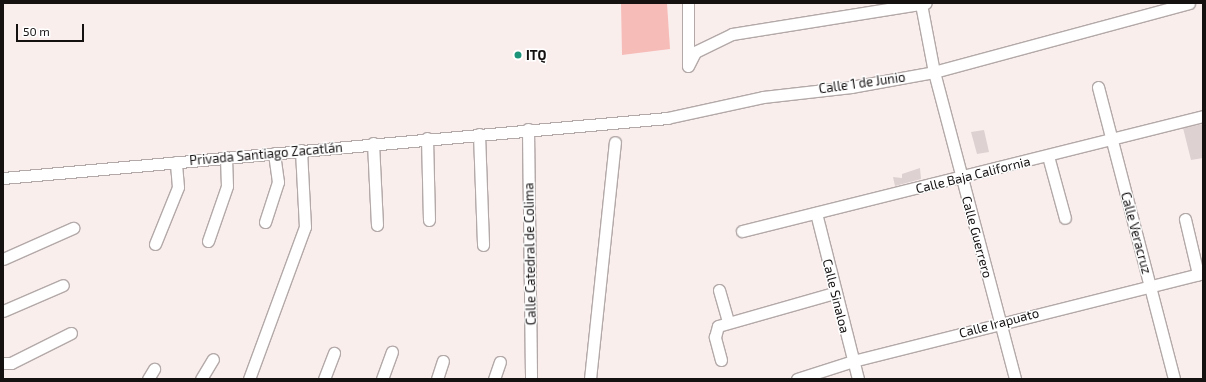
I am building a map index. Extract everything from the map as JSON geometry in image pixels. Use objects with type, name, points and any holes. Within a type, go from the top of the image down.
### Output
[{"type":"street","points":[[688,3],[688,66],[695,52],[732,34],[908,5],[923,4]]},
{"type":"street","name":"Calle 1 de Junio","points":[[528,129],[667,118],[763,97],[851,87],[934,72],[1189,3]]},
{"type":"street","name":"Calle Guerrero","points":[[923,4],[934,72],[1015,379]]},
{"type":"street","name":"Calle Veracruz","points":[[1098,87],[1174,379]]},
{"type":"street","name":"Calle Baja California","points":[[742,231],[961,179],[1203,116]]},
{"type":"street","name":"Privada Santiago Zacatlán","points":[[3,178],[528,129]]},
{"type":"street","name":"Calle Catedral de Colima","points":[[528,129],[531,379]]},
{"type":"street","points":[[479,134],[483,245]]},
{"type":"street","points":[[427,138],[429,220]]},
{"type":"street","points":[[590,379],[615,142]]},
{"type":"street","points":[[373,143],[377,224]]},
{"type":"street","points":[[249,379],[305,227],[301,150]]},
{"type":"street","points":[[265,222],[278,182],[274,152]]},
{"type":"street","points":[[1048,156],[1065,218]]},
{"type":"street","points":[[208,241],[227,186],[226,157]]},
{"type":"street","points":[[155,244],[178,187],[176,162]]},
{"type":"street","name":"Calle Sinaloa","points":[[816,213],[834,293],[858,379]]},
{"type":"street","points":[[1185,219],[1201,273]]},
{"type":"street","points":[[3,259],[73,228]]},
{"type":"street","name":"Calle Irapuato","points":[[797,379],[853,361],[1150,284],[1201,273]]},
{"type":"street","points":[[3,311],[63,285]]},
{"type":"street","points":[[719,290],[728,322]]},
{"type":"street","points":[[721,360],[714,331],[728,322],[834,293]]},
{"type":"street","points":[[3,363],[11,363],[71,333]]},
{"type":"street","points":[[324,379],[334,352]]},
{"type":"street","points":[[382,379],[392,352]]},
{"type":"street","points":[[201,379],[212,359]]},
{"type":"street","points":[[437,379],[443,362]]},
{"type":"street","points":[[494,379],[500,362]]},
{"type":"street","points":[[148,379],[154,369]]},
{"type":"shaded area","points":[[621,3],[667,3],[670,49],[622,55]]},
{"type":"building","points":[[1203,124],[1203,158],[1191,160],[1183,128]]},
{"type":"building","points":[[984,130],[989,152],[977,154],[971,132]]},
{"type":"building","points":[[920,168],[921,179],[895,186],[893,177],[902,178],[902,174]]},
{"type":"place","name":"ITQ","points":[[518,55]]}]
